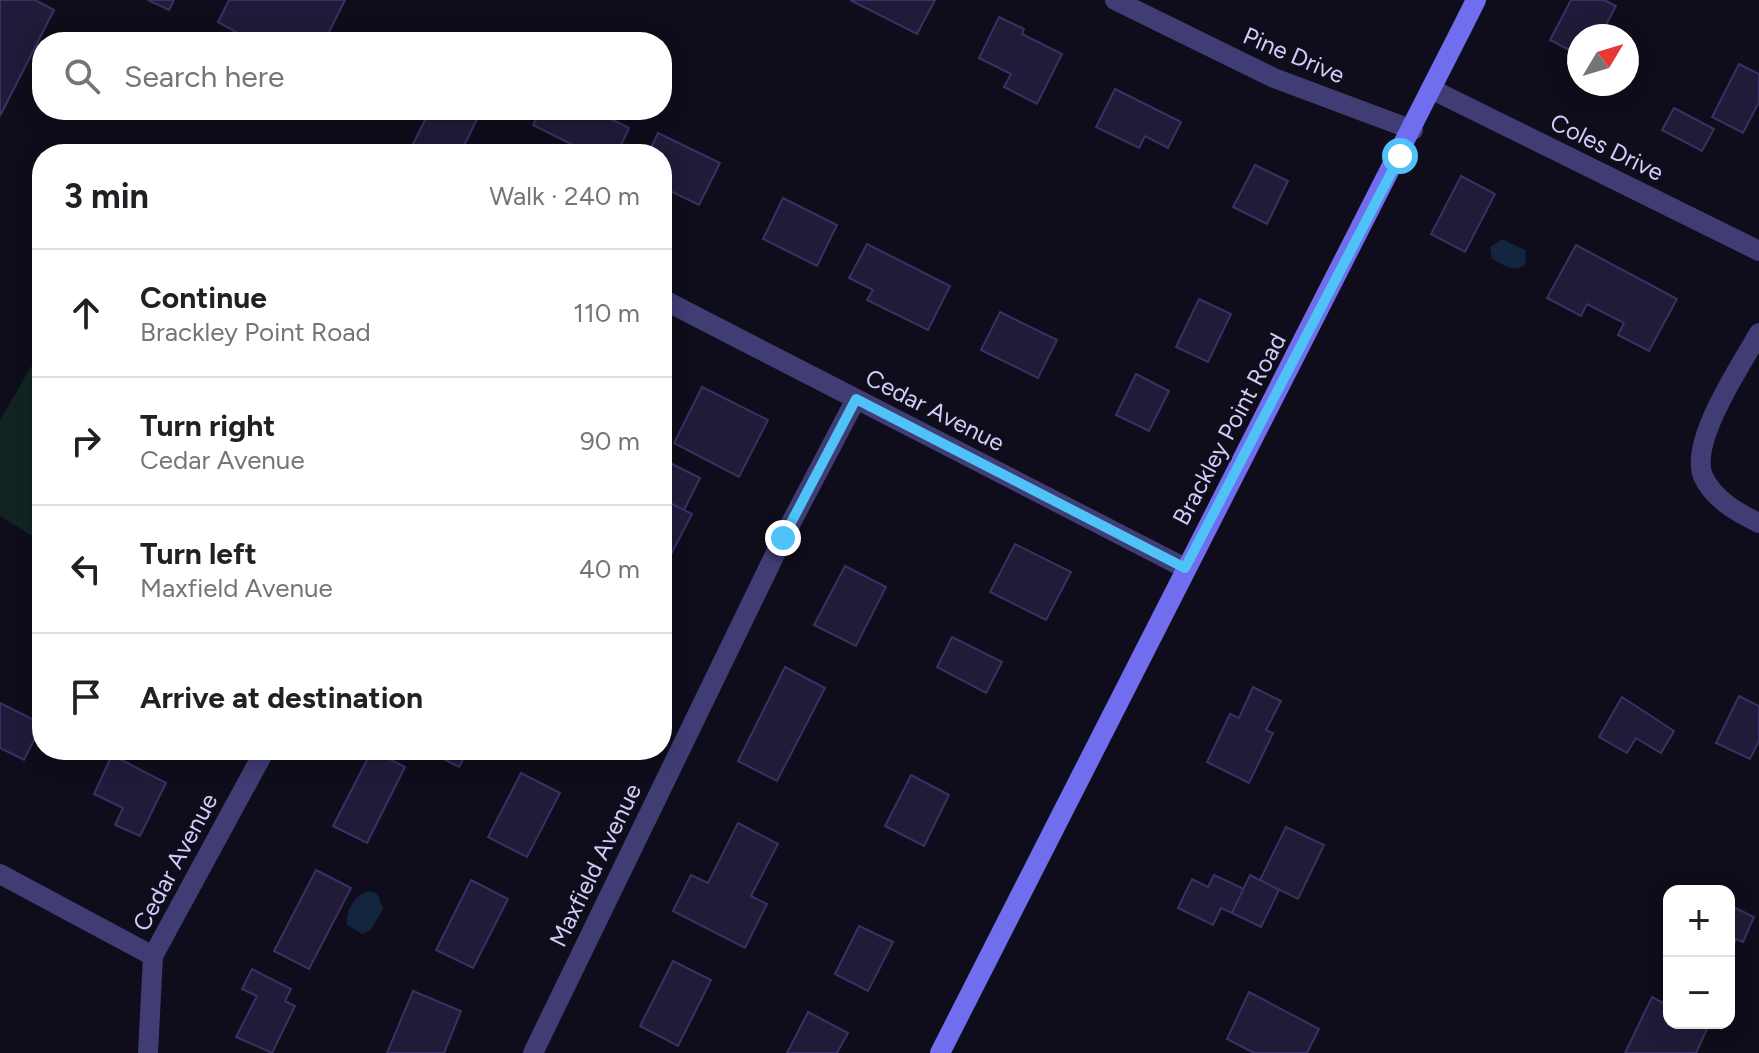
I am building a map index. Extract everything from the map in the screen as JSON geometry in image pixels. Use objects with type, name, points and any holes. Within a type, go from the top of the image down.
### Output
[{"type":"main road","name":"Brackley Point Road","points":[[940,1053],[1185,568],[1413,130],[1476,0]]},
{"type":"street","name":"Pine Drive","points":[[1115,0],[1274,78],[1413,130]]},
{"type":"street","name":"Coles Drive","points":[[1431,89],[1759,251]]},
{"type":"street","name":"Cedar Avenue","points":[[672,304],[1185,568]]},
{"type":"street","points":[[1759,333],[1709,427],[1701,452],[1702,473],[1712,491],[1737,512],[1759,523]]},
{"type":"street","name":"Maxfield Avenue","points":[[533,1053],[783,538],[856,399]]},
{"type":"street","name":"Cedar Avenue","points":[[148,1053],[153,956],[260,760]]},
{"type":"street","points":[[0,874],[153,956]]},
{"type":"green space","points":[[32,365],[32,536],[0,516],[0,420]]},
{"type":"water","points":[[1502,239],[1525,250],[1526,264],[1514,268],[1492,259],[1490,247]]},
{"type":"water","points":[[368,891],[377,893],[383,909],[370,931],[362,934],[347,925],[347,920],[355,900]]},
{"type":"building","points":[[0,0],[35,0],[54,10],[43,32],[32,32],[32,53],[0,116]]},
{"type":"building","points":[[148,0],[174,0],[169,10]]},
{"type":"building","points":[[229,0],[345,0],[329,32],[236,32],[218,22]]},
{"type":"building","points":[[850,0],[935,0],[917,34]]},
{"type":"building","points":[[1571,0],[1604,0],[1616,6],[1606,24],[1567,24],[1567,49],[1550,40]]},
{"type":"building","points":[[999,17],[1024,29],[1022,34],[1062,54],[1037,104],[1004,87],[1011,74],[979,58]]},
{"type":"building","points":[[1739,64],[1759,74],[1759,102],[1743,133],[1712,117]]},
{"type":"building","points":[[1115,89],[1181,122],[1168,148],[1145,136],[1139,148],[1096,127]]},
{"type":"building","points":[[1674,108],[1714,129],[1702,151],[1662,130]]},
{"type":"building","points":[[425,120],[477,120],[465,144],[413,144]]},
{"type":"building","points":[[536,120],[613,120],[629,128],[622,144],[571,144],[533,125]]},
{"type":"building","points":[[658,133],[720,163],[699,205],[672,192],[672,144],[653,144]]},
{"type":"building","points":[[1255,165],[1288,181],[1267,224],[1233,207]]},
{"type":"building","points":[[1461,176],[1495,194],[1465,252],[1431,234]]},
{"type":"building","points":[[783,198],[837,225],[817,266],[763,239]]},
{"type":"building","points":[[867,244],[950,286],[928,330],[867,300],[873,290],[849,278]]},
{"type":"building","points":[[1576,245],[1677,299],[1649,351],[1618,335],[1624,323],[1587,304],[1581,316],[1547,298]]},
{"type":"building","points":[[1199,299],[1231,314],[1208,362],[1176,347]]},
{"type":"building","points":[[1000,312],[1057,340],[1038,378],[981,350]]},
{"type":"building","points":[[1136,374],[1169,391],[1149,431],[1116,415]]},
{"type":"building","points":[[702,387],[768,420],[739,477],[674,443]]},
{"type":"building","points":[[672,464],[700,478],[684,510],[672,504]]},
{"type":"building","points":[[672,504],[692,514],[672,552]]},
{"type":"building","points":[[1015,544],[1071,572],[1046,620],[990,592]]},
{"type":"building","points":[[845,566],[886,587],[856,646],[814,625]]},
{"type":"building","points":[[952,637],[1002,662],[986,693],[937,667]]},
{"type":"building","points":[[785,667],[825,688],[777,781],[738,761]]},
{"type":"building","points":[[1253,687],[1281,701],[1266,730],[1273,733],[1249,783],[1207,762],[1230,714],[1239,718]]},
{"type":"building","points":[[1739,696],[1759,706],[1759,741],[1750,759],[1716,743]]},
{"type":"building","points":[[1622,697],[1674,731],[1661,753],[1636,738],[1627,753],[1599,737]]},
{"type":"building","points":[[0,703],[32,719],[32,744],[24,760],[0,748]]},
{"type":"building","points":[[110,760],[122,760],[166,783],[140,836],[115,825],[123,808],[94,794]]},
{"type":"building","points":[[367,760],[391,760],[405,767],[367,843],[333,826]]},
{"type":"building","points":[[445,760],[463,760],[459,767]]},
{"type":"building","points":[[521,773],[560,793],[527,857],[488,837]]},
{"type":"building","points":[[911,775],[949,795],[924,846],[885,826]]},
{"type":"building","points":[[738,823],[778,844],[751,896],[767,904],[745,948],[673,911],[691,875],[708,883]]},
{"type":"building","points":[[1286,827],[1324,845],[1298,899],[1260,880]]},
{"type":"building","points":[[316,870],[351,888],[309,969],[274,951]]},
{"type":"building","points":[[1214,875],[1244,889],[1232,913],[1221,908],[1213,925],[1178,908],[1192,879],[1208,887]]},
{"type":"building","points":[[1250,875],[1279,890],[1261,927],[1232,913]]},
{"type":"building","points":[[471,880],[508,899],[473,968],[436,950]]},
{"type":"building","points":[[1735,908],[1754,917],[1743,942],[1736,939]]},
{"type":"building","points":[[859,926],[893,942],[868,991],[835,974]]},
{"type":"building","points":[[673,961],[711,980],[678,1046],[640,1026]]},
{"type":"building","points":[[252,969],[291,989],[285,1001],[295,1006],[272,1053],[236,1037],[257,996],[242,989]]},
{"type":"building","points":[[413,991],[461,1011],[444,1053],[387,1053]]},
{"type":"building","points":[[1249,992],[1319,1029],[1307,1053],[1254,1053],[1227,1039]]},
{"type":"building","points":[[1652,997],[1663,1003],[1663,1029],[1707,1029],[1696,1053],[1625,1053]]},
{"type":"building","points":[[808,1012],[848,1033],[837,1053],[787,1053]]},
{"type":"route","points":[[783,538],[856,399],[1185,568],[1400,156]]}]
